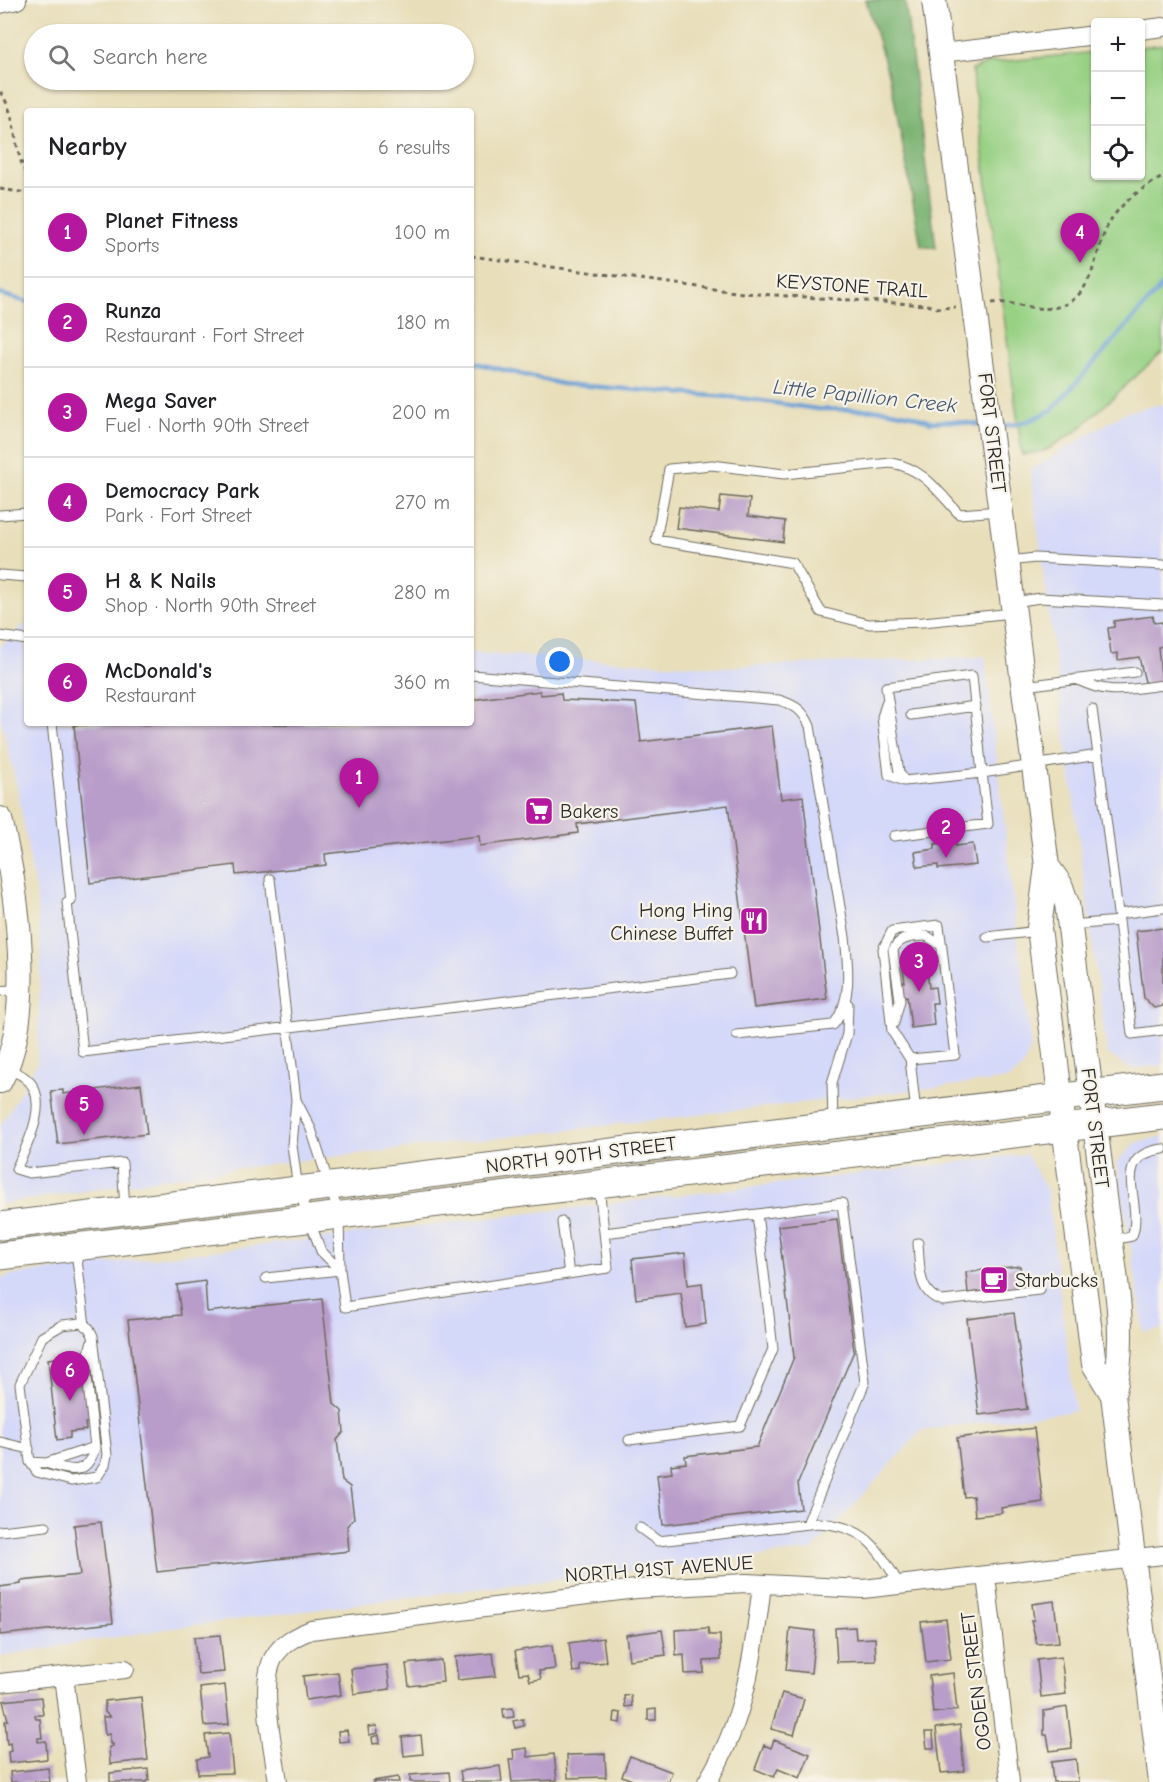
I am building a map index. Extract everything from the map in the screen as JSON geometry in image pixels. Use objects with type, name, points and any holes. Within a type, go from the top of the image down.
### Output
[{"type":"main road","name":"FORT STREET","points":[[934,0],[986,384],[1047,866],[1040,902],[1040,930],[1094,1364],[1113,1395]]},
{"type":"main road","points":[[0,819],[17,925],[10,990],[16,1041],[2,1072]]},
{"type":"main road","name":"FORT STREET","points":[[1047,866],[1060,884],[1067,903],[1095,1124],[1121,1341],[1120,1370],[1113,1395],[1161,1782]]},
{"type":"main road","name":"NORTH 90TH STREET","points":[[0,1226],[1163,1086]]},
{"type":"main road","name":"NORTH 90TH STREET","points":[[0,1256],[599,1186],[1163,1116]]},
{"type":"main road","points":[[599,1186],[605,1171],[646,1163],[709,1140]]},
{"type":"street","points":[[0,4],[17,0]]},
{"type":"street","points":[[1145,29],[1163,27]]},
{"type":"street","points":[[941,53],[1091,35]]},
{"type":"street","name":"NORTH 91ST AVENUE","points":[[278,1782],[268,1687],[275,1656],[288,1641],[311,1630],[636,1589],[718,1583],[820,1589],[900,1586],[1163,1555]]},
{"type":"street","name":"OGDEN STREET","points":[[986,1576],[1010,1782]]},
{"type":"street","points":[[707,1782],[726,1747],[747,1690],[762,1584]]},
{"type":"street","points":[[0,1683],[125,1669]]},
{"type":"street","points":[[64,1676],[77,1782]]},
{"type":"lane","points":[[1002,511],[958,514],[924,476],[907,465],[891,463],[784,474],[712,465],[669,469],[656,540],[793,563],[821,612],[869,624],[923,622],[1014,607],[1040,598],[1163,605]]},
{"type":"lane","points":[[0,515],[24,513]]},
{"type":"lane","points":[[1009,561],[1035,558],[1163,565]]},
{"type":"lane","points":[[0,575],[24,577]]},
{"type":"lane","points":[[0,636],[24,640]]},
{"type":"lane","points":[[1024,686],[1135,672]]},
{"type":"lane","points":[[474,675],[779,700],[795,705],[805,714],[810,726],[845,936],[847,1034],[832,1083],[834,1125]]},
{"type":"lane","points":[[894,836],[988,824],[982,773],[976,706],[972,676],[886,687],[887,701],[892,716],[898,772],[904,781],[982,773],[1098,755]]},
{"type":"lane","points":[[1076,679],[1096,689],[1108,691],[1163,685]]},
{"type":"lane","points":[[911,715],[976,706]]},
{"type":"lane","points":[[1092,709],[1132,1034],[1163,1030]]},
{"type":"lane","points":[[52,726],[83,1052],[730,974]]},
{"type":"lane","points":[[270,879],[296,1100],[292,1144],[298,1189],[321,1251],[340,1270]]},
{"type":"lane","points":[[1070,925],[1163,908]]},
{"type":"lane","points":[[910,1059],[955,1055],[939,925],[892,931],[883,949],[892,1031],[910,1059],[917,1115]]},
{"type":"lane","points":[[987,937],[1040,930]]},
{"type":"lane","points":[[892,1031],[900,1000],[893,950],[896,943],[902,939],[927,936],[942,946]]},
{"type":"lane","points":[[737,1035],[833,1025],[845,1006],[847,986]]},
{"type":"lane","points":[[2,1072],[24,1077],[33,1086],[36,1103],[37,1118],[32,1136],[16,1169],[29,1173],[122,1163],[125,1210]]},
{"type":"lane","points":[[296,1100],[311,1129],[339,1215],[340,1270],[345,1306],[608,1268],[599,1186]]},
{"type":"lane","points":[[1109,1240],[1132,1236],[1137,1224],[1130,1178],[1141,1154],[1163,1149]]},
{"type":"lane","points":[[604,1233],[842,1203],[864,1382],[807,1524]]},
{"type":"lane","points":[[629,1440],[740,1426],[773,1349],[757,1214]]},
{"type":"lane","points":[[562,1222],[569,1274]]},
{"type":"lane","points":[[918,1243],[924,1287],[935,1299],[943,1301],[1039,1290]]},
{"type":"lane","points":[[75,1246],[85,1326],[93,1336],[106,1455],[105,1465],[97,1477],[71,1481],[37,1472],[30,1462],[20,1384],[35,1348],[51,1329],[71,1323],[85,1326]]},
{"type":"lane","points":[[266,1278],[340,1270]]},
{"type":"lane","points":[[30,1462],[46,1463],[66,1470],[84,1467],[91,1461],[95,1447],[86,1367],[93,1336]]},
{"type":"lane","points":[[0,1442],[28,1449]]},
{"type":"lane","points":[[46,1463],[95,1447]]},
{"type":"lane","points":[[640,1528],[658,1541],[807,1524],[835,1524],[859,1532],[879,1551],[900,1586]]},
{"type":"lane","points":[[0,1532],[46,1526]]},
{"type":"path","points":[[0,92],[5,98],[20,164],[24,170]]},
{"type":"path","name":"KEYSTONE TRAIL","points":[[474,256],[743,293],[927,305],[938,308],[1003,302],[1043,309],[1061,306],[1076,298],[1088,281],[1111,219],[1142,190],[1163,177]]},
{"type":"path","points":[[0,189],[24,193]]},
{"type":"shaded area","points":[[1163,404],[1163,1065],[1130,1069],[1107,1053],[1030,470],[1126,412]]},
{"type":"shaded area","points":[[24,624],[24,726],[474,726],[474,653],[722,667],[985,657],[1031,1048],[1022,1068],[1009,1079],[220,1170],[0,1204],[0,1127],[37,1063],[41,954],[36,895],[17,787],[0,717],[0,647]]},
{"type":"shaded area","points":[[1163,1136],[1163,1329],[1144,1332],[1117,1162],[1135,1143]]},
{"type":"shaded area","points":[[1026,1154],[1047,1190],[1075,1411],[922,1430],[813,1550],[450,1592],[165,1629],[0,1656],[0,1279],[11,1275]]},
{"type":"green space","points":[[866,0],[905,0],[936,248],[921,246],[892,87]]},
{"type":"green space","points":[[1163,44],[1163,351],[1078,430],[1045,451],[1022,455],[972,70],[988,63],[1091,52],[1091,180],[1145,180],[1145,46]]},
{"type":"building","points":[[721,496],[750,499],[748,516],[785,521],[783,542],[676,528],[679,507],[719,512]]},
{"type":"building","points":[[1153,616],[1154,623],[1162,622],[1163,646],[1158,647],[1162,683],[1146,686],[1139,657],[1118,660],[1118,653],[1111,654],[1108,628],[1114,627],[1114,621]]},
{"type":"building","points":[[540,691],[541,695],[561,693],[562,700],[636,703],[641,742],[772,726],[781,799],[803,796],[827,999],[754,1008],[728,805],[577,824],[578,833],[480,846],[479,836],[325,854],[326,865],[236,875],[235,865],[90,883],[74,726],[474,726],[474,700]]},
{"type":"building","points":[[955,841],[956,846],[973,844],[976,865],[938,869],[938,865],[917,867],[915,852],[935,849],[935,844]]},
{"type":"building","points":[[1163,928],[1163,1006],[1154,1008],[1144,998],[1136,931]]},
{"type":"building","points":[[926,959],[929,988],[935,987],[937,1003],[932,1003],[934,1025],[911,1028],[907,996],[902,997],[901,982],[905,982],[902,962]]},
{"type":"building","points":[[141,1084],[147,1134],[58,1144],[51,1091],[63,1090],[63,1094]]},
{"type":"building","points":[[837,1219],[854,1351],[798,1483],[801,1509],[663,1525],[657,1475],[672,1473],[671,1465],[686,1463],[685,1456],[757,1447],[794,1357],[778,1226]]},
{"type":"building","points":[[685,1253],[688,1285],[702,1283],[706,1324],[685,1327],[681,1293],[636,1299],[632,1259]]},
{"type":"building","name":"Starbucks","points":[[1020,1266],[1022,1287],[1010,1289],[1011,1293],[1003,1293],[1002,1289],[968,1293],[966,1272]]},
{"type":"building","points":[[205,1281],[207,1312],[322,1299],[334,1404],[342,1411],[344,1432],[337,1440],[342,1481],[350,1487],[354,1518],[347,1526],[349,1551],[157,1572],[128,1320],[181,1315],[177,1285]]},
{"type":"building","points":[[1014,1313],[1027,1409],[979,1415],[967,1319]]},
{"type":"building","points":[[79,1355],[81,1379],[86,1378],[91,1422],[85,1423],[86,1430],[70,1432],[70,1438],[57,1440],[48,1359]]},
{"type":"building","points":[[1034,1428],[1043,1502],[1001,1508],[1002,1513],[975,1516],[973,1496],[964,1497],[957,1438]]},
{"type":"building","points":[[101,1522],[113,1623],[0,1635],[0,1587],[21,1584],[21,1581],[80,1575],[74,1525]]},
{"type":"building","points":[[1054,1601],[1059,1642],[1037,1644],[1031,1620],[1034,1620],[1032,1604]]},
{"type":"building","points":[[946,1619],[951,1659],[926,1662],[921,1622]]},
{"type":"building","points":[[855,1627],[856,1639],[875,1638],[876,1661],[837,1662],[835,1628]]},
{"type":"building","points":[[708,1628],[709,1635],[720,1635],[721,1660],[704,1661],[704,1673],[685,1674],[684,1655],[676,1656],[675,1630]]},
{"type":"building","points":[[790,1628],[815,1631],[811,1673],[786,1670]]},
{"type":"building","points":[[662,1630],[666,1655],[629,1660],[626,1635]]},
{"type":"building","points":[[220,1635],[224,1672],[198,1674],[194,1637]]},
{"type":"building","points":[[603,1638],[606,1662],[580,1665],[580,1671],[573,1672],[569,1643]]},
{"type":"building","points":[[552,1645],[555,1669],[539,1671],[541,1679],[530,1681],[528,1673],[519,1674],[515,1651]]},
{"type":"building","points":[[493,1653],[496,1676],[458,1680],[455,1657]]},
{"type":"building","points":[[1061,1657],[1066,1694],[1041,1697],[1037,1660]]},
{"type":"building","points":[[441,1660],[443,1682],[409,1686],[406,1664]]},
{"type":"building","points":[[387,1665],[390,1689],[354,1694],[351,1669]]},
{"type":"building","points":[[338,1672],[341,1695],[306,1700],[303,1676]]},
{"type":"building","points":[[953,1673],[957,1710],[933,1713],[929,1676]]},
{"type":"building","points":[[225,1685],[229,1724],[204,1726],[200,1688]]},
{"type":"building","points":[[782,1693],[804,1699],[794,1735],[771,1729]]},
{"type":"building","points":[[631,1695],[632,1706],[625,1707],[624,1696]]},
{"type":"building","points":[[41,1697],[43,1715],[35,1715],[36,1719],[40,1719],[42,1738],[38,1738],[38,1742],[46,1741],[47,1759],[9,1763],[8,1752],[11,1751],[10,1743],[7,1744],[5,1721],[8,1720],[3,1701]]},
{"type":"building","points":[[141,1697],[148,1760],[110,1764],[109,1747],[113,1744],[110,1744],[110,1734],[105,1735],[103,1717],[110,1717],[105,1712],[105,1701]]},
{"type":"building","points":[[1067,1707],[1072,1748],[1050,1751],[1047,1735],[1044,1735],[1044,1711]]},
{"type":"building","points":[[513,1708],[514,1717],[504,1718],[503,1709]]},
{"type":"building","points":[[656,1709],[656,1720],[648,1720],[648,1710]]},
{"type":"building","points":[[615,1712],[621,1713],[620,1723],[614,1722]]},
{"type":"building","points":[[523,1719],[524,1726],[515,1728],[513,1721]]},
{"type":"building","points":[[960,1725],[964,1771],[941,1773],[936,1728]]},
{"type":"building","points":[[377,1726],[378,1733],[369,1735],[368,1727]]},
{"type":"building","points":[[347,1730],[349,1741],[339,1742],[338,1731]]},
{"type":"building","points":[[925,1732],[933,1732],[934,1748],[927,1748]]},
{"type":"building","points":[[229,1733],[233,1773],[198,1774],[197,1759],[208,1757],[205,1735]]},
{"type":"building","points":[[379,1735],[380,1743],[373,1744],[372,1737]]},
{"type":"building","points":[[421,1735],[423,1754],[404,1756],[402,1737]]},
{"type":"building","points":[[774,1740],[810,1754],[800,1778],[778,1769],[774,1777],[755,1769],[764,1745],[771,1748]]},
{"type":"building","points":[[527,1748],[528,1757],[554,1754],[557,1780],[512,1782],[509,1759],[514,1759],[513,1750]]},
{"type":"building","points":[[605,1754],[606,1777],[568,1778],[567,1755]]},
{"type":"building","points":[[630,1756],[672,1772],[668,1782],[631,1782],[632,1780],[622,1776]]},
{"type":"building","points":[[1076,1759],[1078,1782],[1053,1782],[1051,1762]]},
{"type":"building","points":[[500,1766],[502,1782],[462,1782],[460,1771]]},
{"type":"building","points":[[48,1768],[50,1782],[11,1782],[10,1772]]},
{"type":"building","points":[[148,1769],[149,1780],[146,1782],[110,1782],[110,1773]]},
{"type":"building","points":[[449,1772],[450,1782],[410,1782],[410,1775]]},
{"type":"building","points":[[398,1777],[399,1782],[373,1782],[373,1781]]},
{"type":"waterway","name":"Little Papillion Creek","points":[[996,426],[1026,422],[1053,409],[1163,285]]},
{"type":"waterway","name":"Little Papillion Creek","points":[[0,294],[24,301]]},
{"type":"waterway","name":"Little Papillion Creek","points":[[474,363],[562,384],[740,398],[817,409],[886,410],[912,415],[930,422],[954,421],[981,425]]},
{"type":"place","name":"Democracy Park","points":[[1080,263]]},
{"type":"place","name":"Planet Fitness","points":[[359,808]]},
{"type":"place","name":"Bakers","points":[[539,811]]},
{"type":"place","name":"Runza","points":[[946,858]]},
{"type":"place","name":"Hong Hing Chinese Buffet","points":[[754,921]]},
{"type":"place","name":"Mega Saver","points":[[919,992]]},
{"type":"place","name":"H & K Nails","points":[[84,1135]]},
{"type":"place","name":"Starbucks","points":[[994,1280]]},
{"type":"place","name":"McDonald's","points":[[70,1401]]}]
